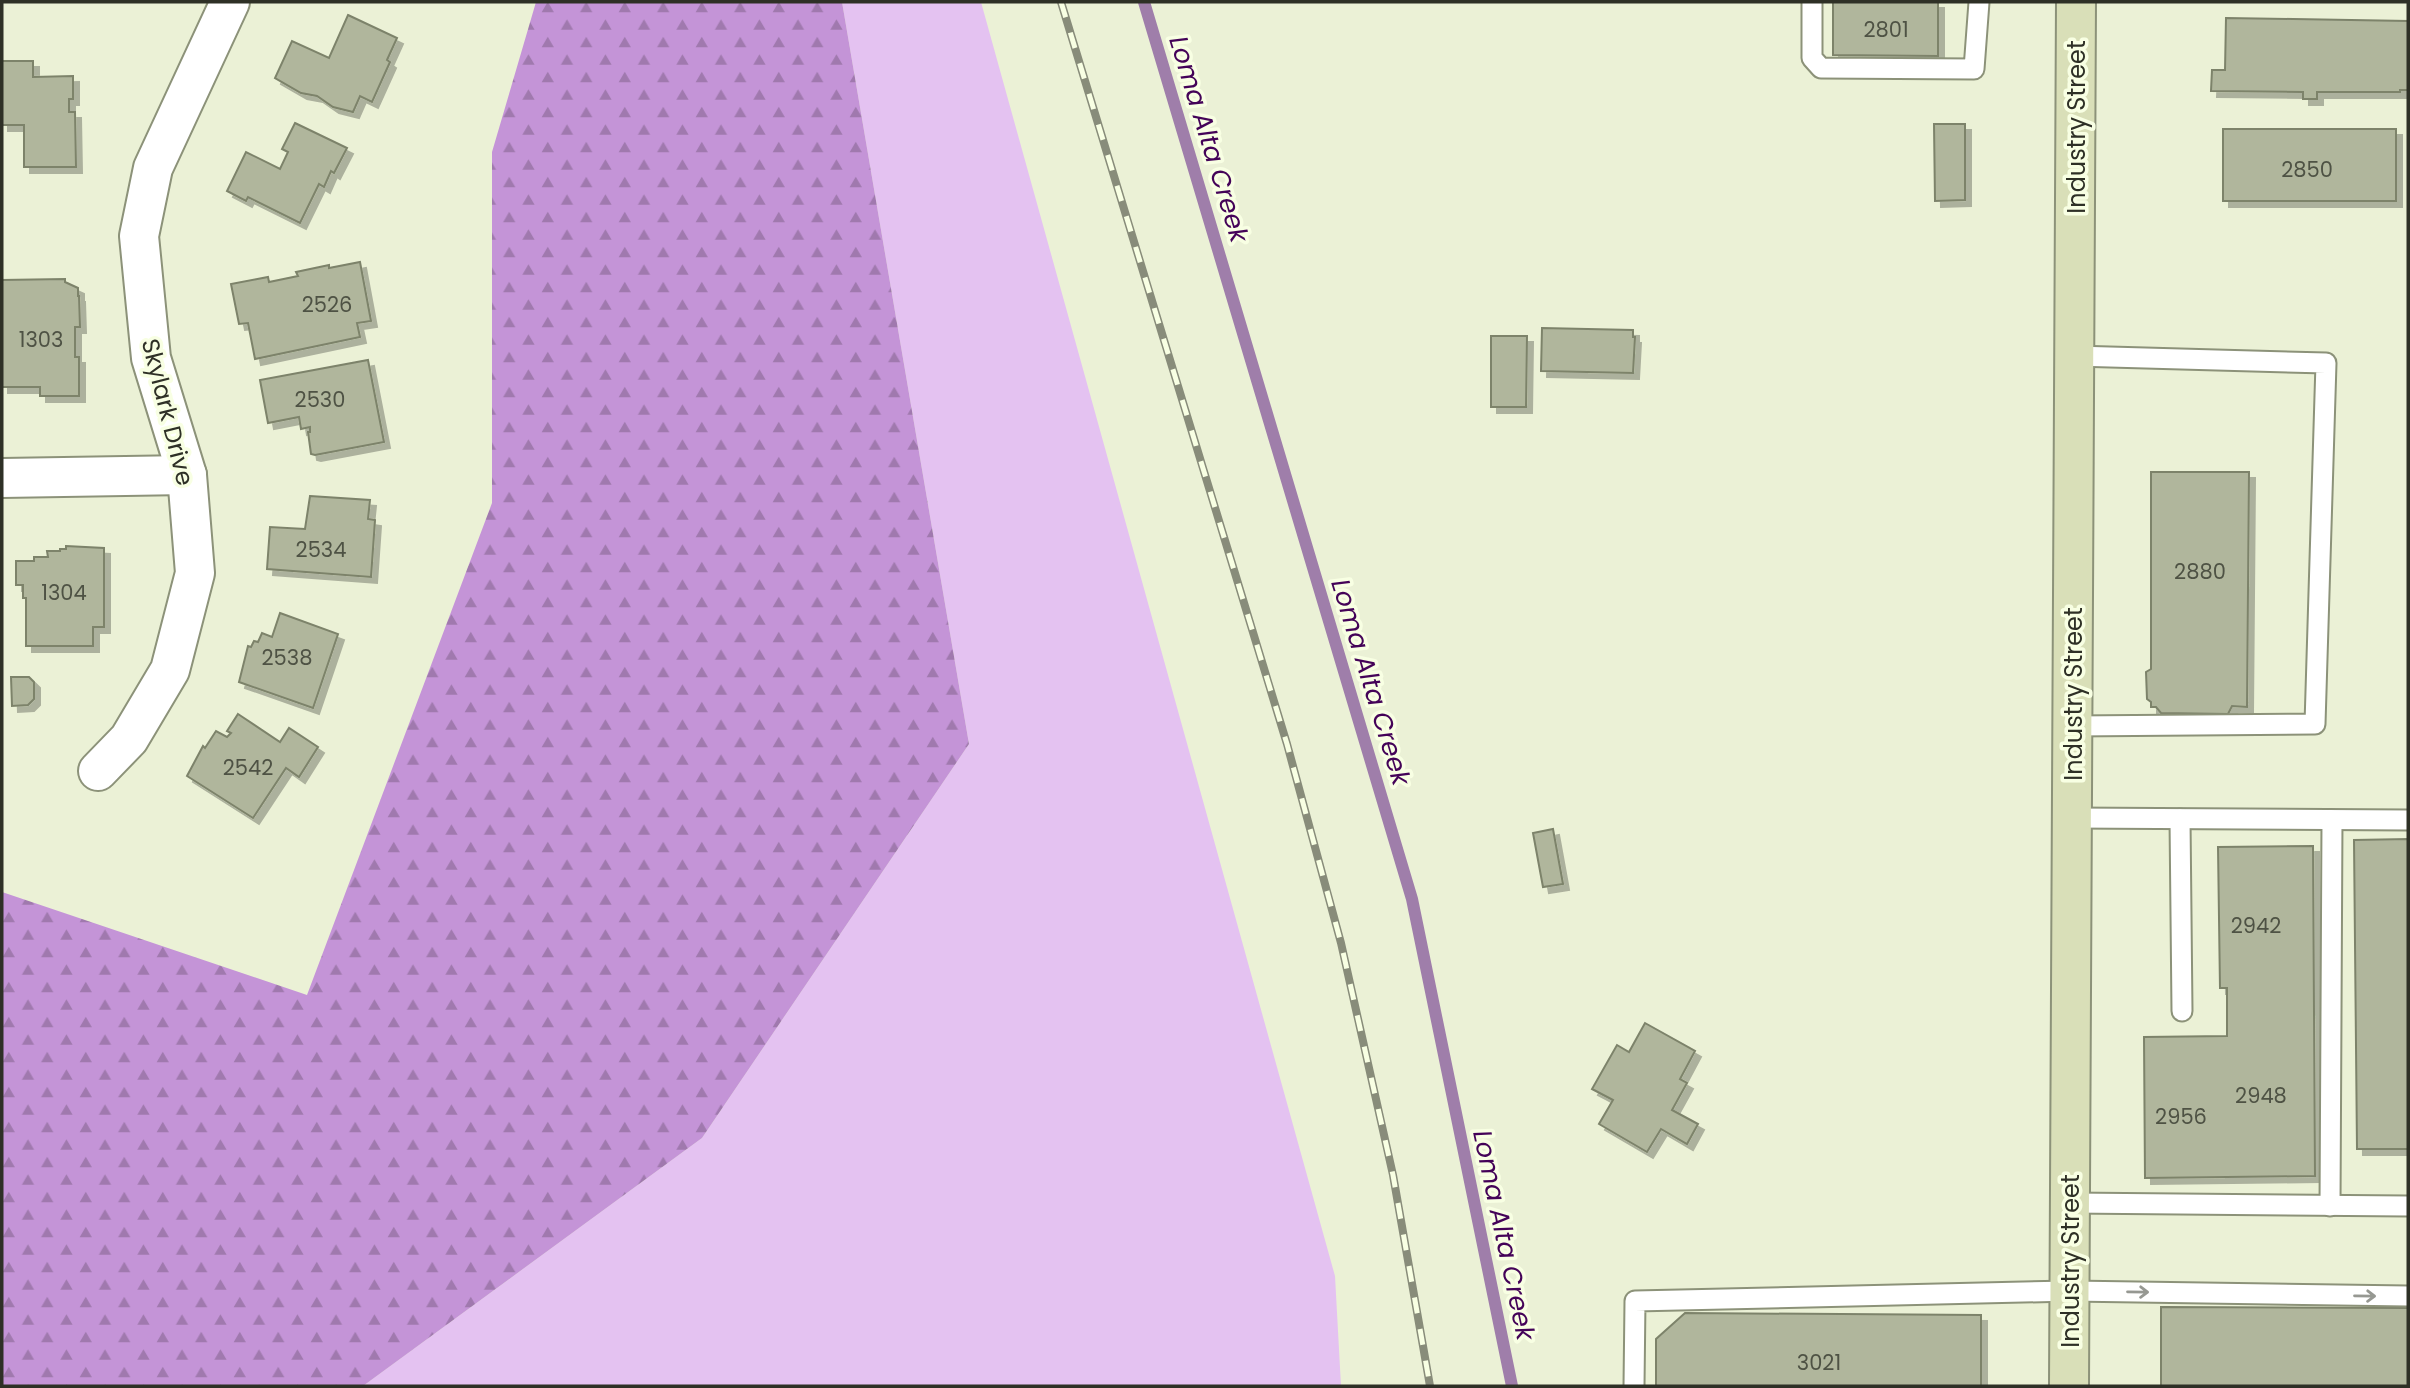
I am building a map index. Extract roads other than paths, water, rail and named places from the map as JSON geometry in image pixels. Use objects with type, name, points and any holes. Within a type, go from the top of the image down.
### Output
[{"type":"street","name":"Skylark Drive","points":[[98,771],[129,739],[170,670],[194,573],[187,475],[151,358],[139,236],[153,168],[230,2]]},
{"type":"street","name":"Industry Street","points":[[2069,1386],[2076,2]]},
{"type":"street","points":[[2,478],[187,475]]},
{"type":"lane","points":[[1812,2],[1812,58],[1821,68],[1974,69],[1979,2]]},
{"type":"lane","points":[[2073,726],[2315,724],[2326,363],[2074,356]]},
{"type":"lane","points":[[2072,818],[2408,820]]},
{"type":"lane","points":[[2180,819],[2182,1011]]},
{"type":"lane","points":[[2330,1206],[2332,820]]},
{"type":"lane","points":[[2070,1203],[2408,1206]]},
{"type":"lane","points":[[1634,1386],[1635,1301],[2070,1291],[2408,1296]]},
{"type":"waterway","name":"Loma Alta Creek","points":[[1144,2],[1412,899],[1512,1386]]},
{"type":"railway","points":[[1061,2],[1287,744],[1341,943],[1393,1175],[1430,1386]]}]
